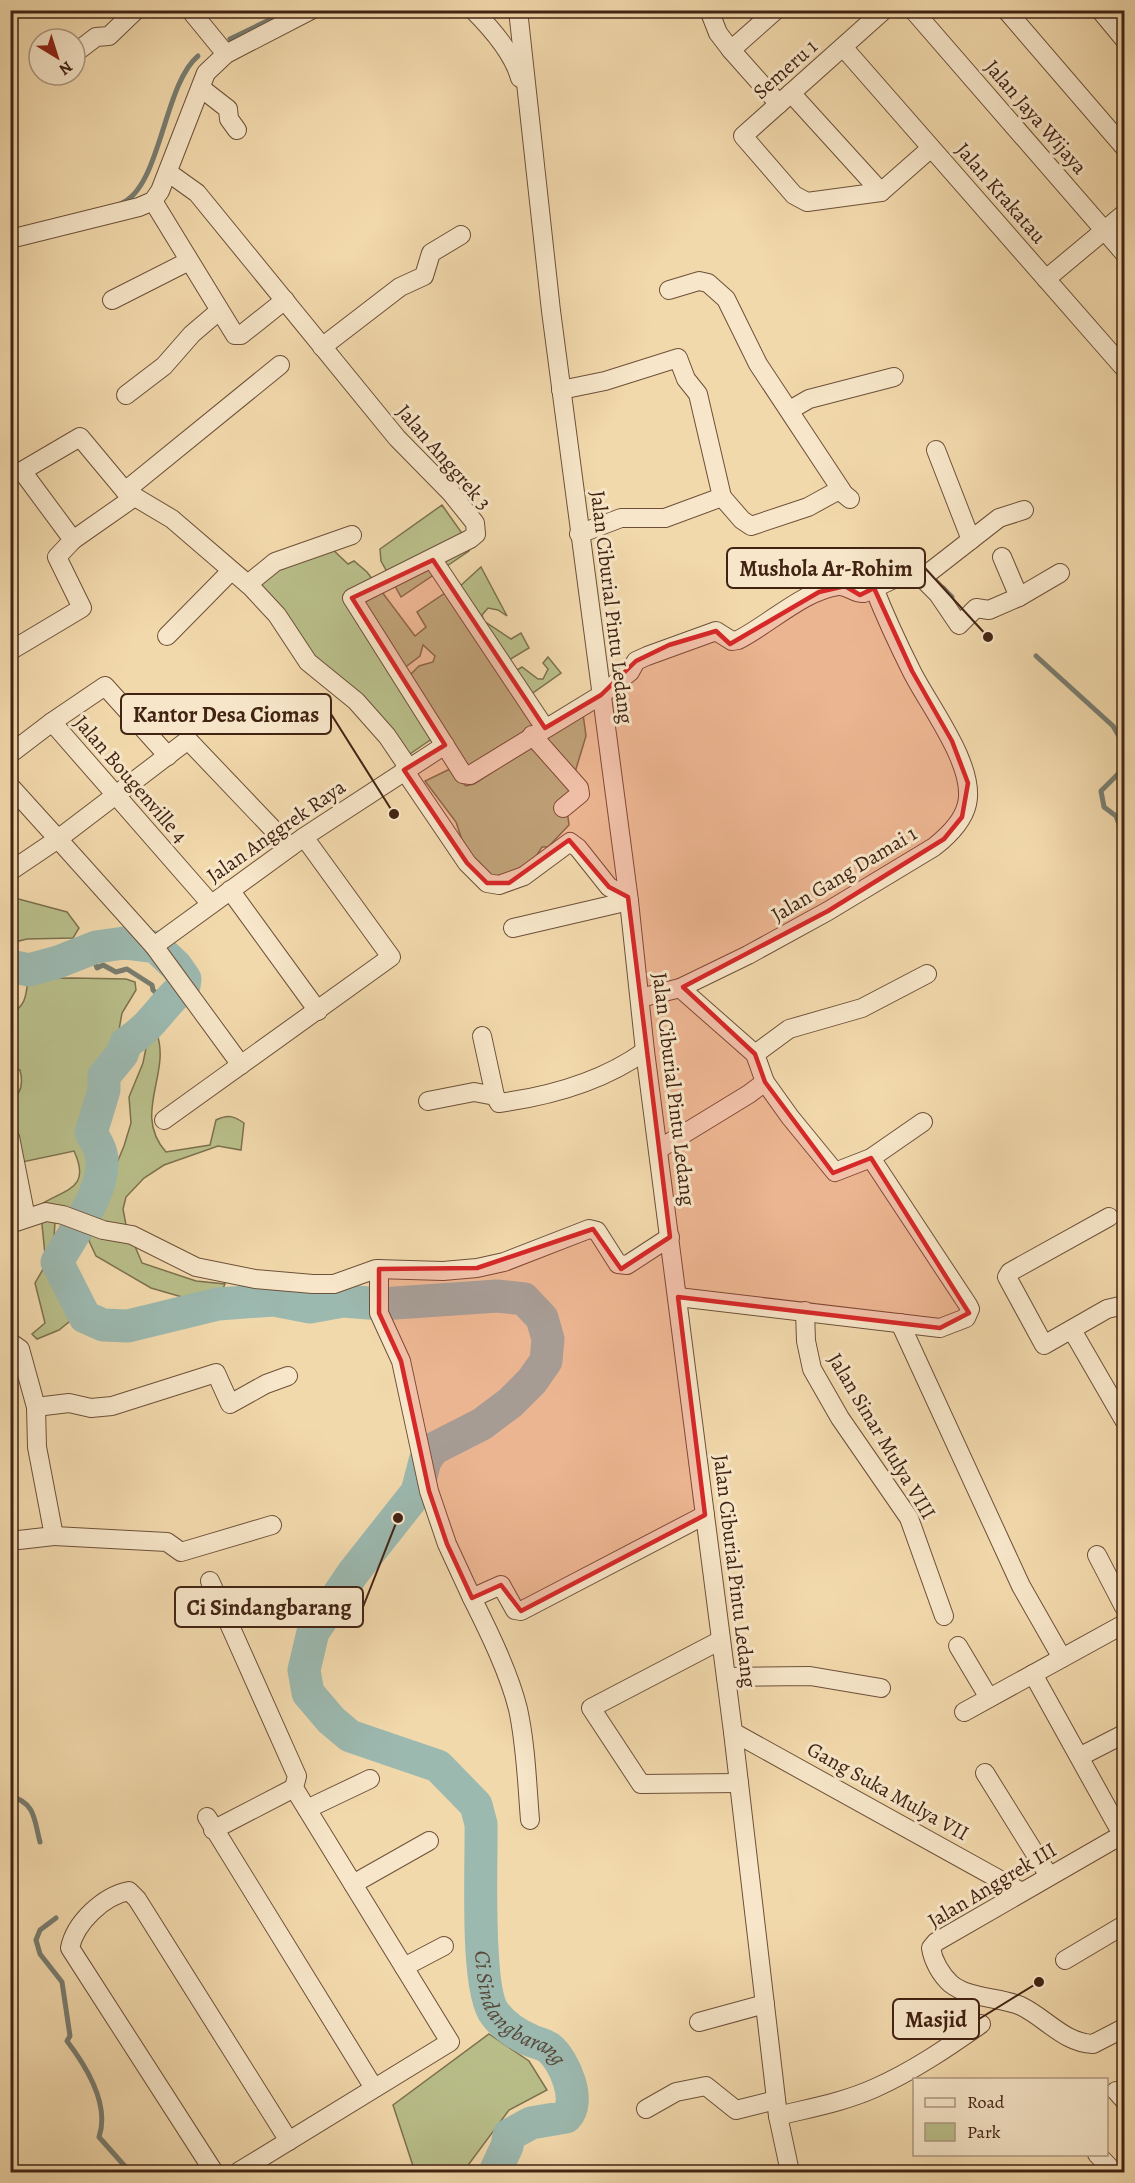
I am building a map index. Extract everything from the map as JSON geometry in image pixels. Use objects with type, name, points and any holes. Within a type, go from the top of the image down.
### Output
[{"type":"street","points":[[87,44],[96,37],[109,36],[136,10]]},
{"type":"street","points":[[190,10],[226,54]]},
{"type":"street","points":[[10,239],[139,207],[153,201],[169,173],[201,88],[213,63],[310,10]]},
{"type":"street","points":[[473,10],[489,27],[517,68],[528,108]]},
{"type":"street","name":"Jalan Ciburial Pintu Ledang","points":[[518,10],[561,390],[733,1732],[777,2108],[790,2172]]},
{"type":"street","points":[[710,10],[718,33],[731,50],[881,192],[931,148]]},
{"type":"street","points":[[731,50],[776,10]]},
{"type":"street","name":"Semeru 1","points":[[881,192],[848,195],[821,201],[799,199],[743,136],[884,10]]},
{"type":"street","name":"Jalan Jaya Wijaya","points":[[913,10],[1125,253]]},
{"type":"street","points":[[1006,10],[1125,147]]},
{"type":"street","points":[[1112,16],[1125,39]]},
{"type":"street","name":"Jalan Krakatau","points":[[843,47],[1125,368]]},
{"type":"street","points":[[201,88],[228,109],[229,119],[237,130]]},
{"type":"street","name":"Jalan Anggrek 3","points":[[169,173],[197,193],[397,438],[451,493],[474,523],[476,534],[433,560],[352,598],[445,745]]},
{"type":"street","points":[[153,201],[231,332],[238,336],[285,300]]},
{"type":"street","points":[[1046,279],[1125,214]]},
{"type":"street","points":[[322,347],[400,287],[424,276],[431,253],[461,235]]},
{"type":"street","points":[[112,300],[189,261]]},
{"type":"street","points":[[561,390],[605,381],[678,358],[687,379],[698,394],[722,497],[742,520],[751,526],[808,507],[839,490],[846,495],[758,364],[726,299],[716,288],[699,281],[669,290]]},
{"type":"street","points":[[126,395],[164,366],[192,334],[219,311]]},
{"type":"street","points":[[10,651],[82,608],[57,556],[280,365]]},
{"type":"street","points":[[790,410],[809,399],[894,377]]},
{"type":"street","points":[[73,540],[16,465],[80,437],[129,495],[172,519],[248,584],[277,615],[308,662],[356,701],[387,736],[467,863],[487,883],[499,885],[524,876],[570,842],[578,848],[609,887],[628,899]]},
{"type":"street","points":[[936,450],[971,540]]},
{"type":"street","points":[[579,534],[621,518],[664,518],[722,497]]},
{"type":"street","points":[[445,745],[464,774],[470,775],[538,731],[600,695],[630,672],[636,661],[669,645],[716,632],[724,634],[727,639],[738,640],[819,592],[838,586],[850,587],[858,593],[896,578],[922,578],[999,519],[1024,510]]},
{"type":"street","points":[[248,584],[275,562],[352,535]]},
{"type":"street","points":[[1002,557],[1019,597]]},
{"type":"street","points":[[433,560],[538,731],[579,788],[580,794],[563,808]]},
{"type":"street","points":[[167,636],[231,571]]},
{"type":"street","points":[[922,578],[938,594],[959,625],[976,608],[989,610],[1019,597],[1060,573]]},
{"type":"street","name":"Jalan Gang Damai 1","points":[[640,998],[680,988],[828,911],[934,846],[954,828],[968,804],[968,783],[952,741],[936,717],[893,633],[874,588]]},
{"type":"street","points":[[52,722],[105,686],[168,756]]},
{"type":"street","name":"Jalan Bougenville 4","points":[[10,754],[52,722],[211,904]]},
{"type":"street","points":[[12,870],[58,839],[188,740],[297,842],[391,957],[164,1120]]},
{"type":"street","name":"Jalan Anggrek Raya","points":[[154,946],[297,842],[406,768],[445,745]]},
{"type":"street","points":[[10,786],[154,946],[241,1065]]},
{"type":"street","points":[[230,890],[318,1011]]},
{"type":"street","points":[[513,928],[628,899]]},
{"type":"street","points":[[755,1054],[789,1029],[862,1008],[927,974]]},
{"type":"street","points":[[680,988],[755,1054],[765,1082],[833,1171],[871,1158],[923,1122]]},
{"type":"street","points":[[482,1036],[495,1096],[499,1103],[593,1081],[621,1068],[645,1051]]},
{"type":"street","points":[[659,1149],[765,1082]]},
{"type":"street","points":[[428,1101],[474,1092],[495,1096]]},
{"type":"street","points":[[10,1137],[18,1221],[46,1212],[103,1230],[146,1240],[196,1267],[255,1279],[334,1284],[379,1269],[433,1272],[477,1268],[504,1262],[593,1229],[600,1234],[618,1264],[622,1266],[670,1237]]},
{"type":"street","points":[[678,1297],[940,1328],[966,1318],[970,1309],[871,1158]]},
{"type":"street","points":[[1109,1217],[1010,1272],[1007,1277],[1044,1345],[1107,1309],[1125,1305]]},
{"type":"street","points":[[379,1269],[380,1313],[401,1361],[417,1445],[429,1491],[447,1544],[493,1639],[518,1709],[528,1776],[530,1820]]},
{"type":"street","name":"Jalan Sinar Mulya VIII","points":[[805,1311],[806,1341],[812,1369],[840,1418],[909,1518],[944,1616]]},
{"type":"street","points":[[900,1323],[1021,1586],[1062,1658]]},
{"type":"street","points":[[1072,1330],[1125,1420]]},
{"type":"street","points":[[14,1348],[36,1407],[38,1447],[54,1536]]},
{"type":"street","points":[[36,1407],[69,1403],[99,1408],[112,1406],[216,1373],[230,1404],[266,1384],[288,1376]]},
{"type":"street","points":[[472,1598],[501,1585],[515,1610],[521,1611],[705,1515]]},
{"type":"street","points":[[10,1541],[54,1536],[167,1542],[181,1552],[272,1525]]},
{"type":"street","points":[[1096,1555],[1125,1607]]},
{"type":"street","points":[[210,1581],[297,1776],[294,1788],[450,2042],[243,2171]]},
{"type":"street","points":[[964,1712],[1125,1624]]},
{"type":"street","points":[[721,1640],[591,1708],[641,1784],[739,1783]]},
{"type":"street","points":[[958,1646],[988,1698]]},
{"type":"street","points":[[1033,1674],[1124,1832]]},
{"type":"street","points":[[726,1677],[810,1676],[881,1688]]},
{"type":"street","name":"Gang Suka Mulya VII","points":[[733,1732],[1020,1891]]},
{"type":"street","points":[[1081,1756],[1125,1734]]},
{"type":"street","points":[[985,1773],[1049,1876]]},
{"type":"street","points":[[307,1809],[370,1779]]},
{"type":"street","points":[[294,1788],[210,1824],[374,2088]]},
{"type":"street","name":"Jalan Anggrek III","points":[[1124,1832],[933,1944],[931,1952],[940,1972],[952,1985],[1020,2006],[1071,2040],[1093,2044],[1125,2028]]},
{"type":"street","points":[[353,1884],[429,1841]]},
{"type":"street","points":[[214,2172],[70,1948],[73,1932],[116,1893],[129,1891],[137,1899],[289,2141]]},
{"type":"street","points":[[1065,1960],[1125,1925]]},
{"type":"street","points":[[404,1967],[444,1946]]},
{"type":"street","points":[[699,2022],[765,2004]]},
{"type":"street","points":[[646,2109],[676,2092],[706,2086],[736,2110],[777,2108],[847,2099],[874,2089],[933,2057],[981,2024]]},
{"type":"street","points":[[1099,2156],[1113,2172]]},
{"type":"highlighted area","points":[[433,560],[545,728],[601,695],[636,661],[669,645],[716,631],[730,644],[819,592],[845,586],[860,595],[874,588],[912,671],[952,741],[968,783],[962,817],[944,839],[828,911],[683,987],[755,1054],[765,1082],[833,1173],[871,1158],[969,1313],[940,1328],[678,1297],[705,1515],[521,1611],[501,1585],[472,1598],[447,1544],[429,1491],[401,1361],[379,1313],[379,1269],[477,1268],[593,1229],[621,1269],[670,1237],[628,897],[609,887],[569,840],[509,883],[487,883],[467,863],[404,770],[445,745],[352,598]]},
{"type":"green space","points":[[442,505],[471,546],[469,551],[401,597],[381,561],[380,549]]},
{"type":"green space","points":[[329,546],[348,564],[354,561],[367,572],[415,636],[426,627],[417,612],[448,591],[535,726],[471,767],[465,767],[407,678],[419,666],[433,662],[435,656],[423,645],[420,656],[403,669],[433,738],[404,758],[246,582]]},
{"type":"green space","points":[[481,567],[507,616],[498,610],[488,608],[482,615],[484,621],[511,639],[521,633],[529,648],[509,660],[458,588]]},
{"type":"green space","points":[[548,657],[561,673],[527,697],[517,670],[522,667],[538,679],[543,679],[548,669],[543,663]]},
{"type":"green space","points":[[583,714],[586,736],[566,802],[569,825],[548,847],[542,847],[532,863],[500,879],[488,874],[466,852],[456,822],[425,781],[450,769],[466,786],[474,784]]},
{"type":"green space","points":[[11,897],[67,912],[79,928],[73,938],[27,939],[11,947]]},
{"type":"green space","points":[[28,979],[126,979],[135,982],[136,990],[122,1013],[115,1052],[93,1086],[85,1124],[91,1154],[87,1200],[80,1210],[63,1212],[55,1220],[53,1262],[81,1319],[69,1322],[59,1330],[37,1339],[32,1334],[45,1323],[35,1283],[46,1264],[40,1205],[73,1187],[80,1174],[74,1151],[13,1164],[10,1159],[10,1100],[20,1091],[22,1083],[20,1070],[11,1068],[11,1014],[20,1007],[24,1000]]},
{"type":"green space","points":[[157,1034],[160,1064],[152,1109],[152,1123],[156,1138],[166,1152],[210,1145],[216,1120],[227,1116],[244,1123],[241,1150],[218,1146],[164,1165],[144,1178],[126,1197],[123,1209],[126,1225],[142,1263],[196,1281],[225,1284],[221,1293],[210,1299],[189,1299],[151,1288],[96,1256],[89,1241],[94,1218],[124,1146],[131,1123],[129,1097],[143,1063],[148,1038]]},
{"type":"green space","points":[[489,2034],[529,2061],[547,2090],[509,2110],[463,2172],[415,2172],[393,2105]]},
{"type":"waterway","points":[[230,39],[290,10]]},
{"type":"waterway","points":[[120,204],[134,195],[145,179],[177,89],[186,70],[198,56]]},
{"type":"waterway","points":[[943,588],[952,597]]},
{"type":"waterway","points":[[1036,656],[1113,726],[1124,745]]},
{"type":"waterway","points":[[1124,768],[1101,791],[1104,807],[1116,816],[1124,838]]},
{"type":"waterway","name":"Ci Sindangbarang","points":[[10,966],[29,970],[58,962],[96,947],[124,943],[156,947],[176,966],[185,979],[184,986],[150,1023],[126,1043],[122,1054],[104,1076],[104,1090],[91,1133],[100,1150],[102,1163],[100,1177],[89,1208],[57,1262],[85,1317],[103,1325],[128,1326],[218,1304],[274,1300],[310,1307],[343,1301],[381,1304],[497,1296],[524,1299],[542,1318],[548,1339],[546,1361],[532,1381],[510,1403],[482,1424],[433,1449],[425,1461],[417,1492],[353,1573],[313,1632],[304,1670],[308,1693],[331,1720],[350,1736],[438,1766],[476,1805],[481,1824],[482,1953],[489,2000],[495,2014],[507,2026],[527,2039],[547,2047],[555,2054],[565,2071],[572,2091],[570,2110],[566,2117],[531,2123],[509,2135],[507,2146],[495,2172]]},
{"type":"waterway","points":[[90,949],[97,968],[103,965],[116,972],[127,969],[152,985],[153,990],[166,1002]]},
{"type":"waterway","points":[[10,1796],[19,1799],[29,1808],[35,1820],[40,1842]]},
{"type":"waterway","points":[[56,1918],[40,1930],[36,1940],[40,1954],[62,1982],[70,2036],[67,2041],[82,2062],[99,2099],[102,2125],[99,2137],[130,2172]]},
{"type":"place","name":"Mushola Ar-Rohim","points":[[988,637]]},
{"type":"place","name":"Kantor Desa Ciomas","points":[[394,814]]},
{"type":"place","name":"Ci Sindangbarang","points":[[398,1518]]},
{"type":"place","name":"Masjid","points":[[1039,1982]]}]
